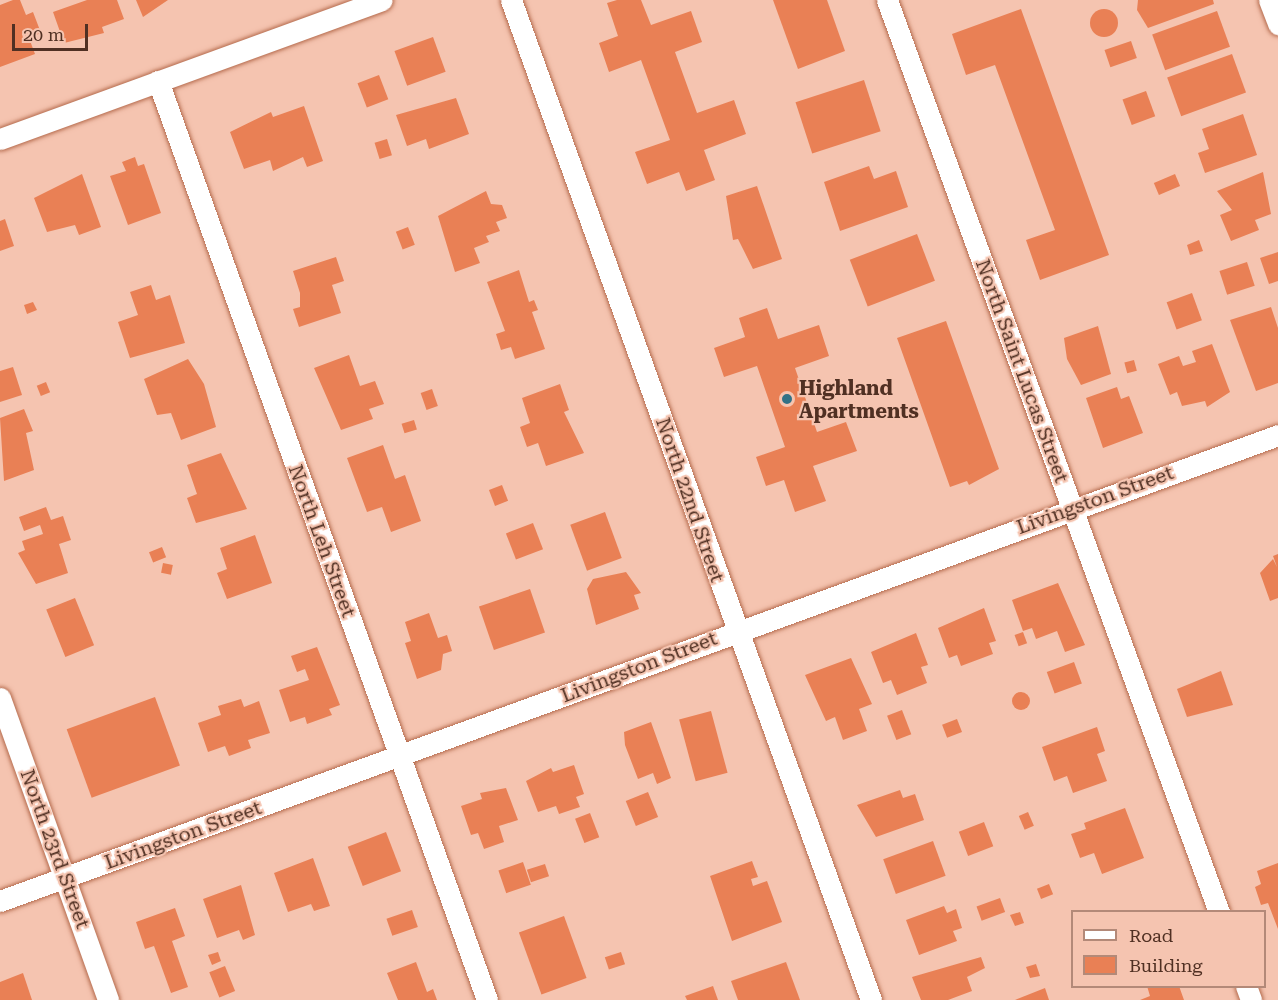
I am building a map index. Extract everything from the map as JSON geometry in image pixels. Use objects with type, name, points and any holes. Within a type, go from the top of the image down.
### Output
[{"type":"street","points":[[0,139],[381,0]]},
{"type":"street","name":"North 22nd Street","points":[[510,0],[735,630],[871,1000]]},
{"type":"street","name":"North Saint Lucas Street","points":[[887,0],[1218,910]]},
{"type":"street","points":[[1269,0],[1278,24]]},
{"type":"street","name":"North Leh Street","points":[[158,81],[487,1000]]},
{"type":"street","name":"Livingston Street","points":[[0,901],[399,758],[735,630],[1278,435]]},
{"type":"street","name":"North 23rd Street","points":[[0,698],[108,1000]]},
{"type":"building","points":[[20,0],[26,15],[33,12],[41,33],[29,38],[35,54],[0,67],[0,5]]},
{"type":"building","points":[[87,0],[117,0],[124,19],[102,27],[104,33],[64,43],[53,12]]},
{"type":"building","points":[[136,0],[168,0],[143,17]]},
{"type":"building","points":[[617,0],[641,0],[651,25],[691,11],[702,42],[675,52],[697,113],[734,100],[746,134],[704,150],[715,180],[686,191],[679,172],[647,184],[635,152],[670,140],[641,60],[609,72],[599,43],[618,36],[607,3]]},
{"type":"building","points":[[773,0],[827,0],[845,51],[798,69]]},
{"type":"building","points":[[1138,0],[1213,0],[1214,4],[1148,28],[1137,10]]},
{"type":"building","points":[[1021,9],[1109,255],[1040,280],[1026,240],[1055,230],[995,65],[966,75],[952,34]]},
{"type":"building","points":[[1104,9],[1114,13],[1118,23],[1114,33],[1104,37],[1094,33],[1090,23],[1094,13]]},
{"type":"building","points":[[1217,11],[1230,47],[1165,70],[1152,35]]},
{"type":"building","points":[[433,37],[446,72],[407,86],[394,51]]},
{"type":"building","points":[[1131,41],[1137,58],[1110,67],[1105,50]]},
{"type":"building","points":[[1232,54],[1246,93],[1181,116],[1167,78]]},
{"type":"building","points":[[379,75],[388,99],[367,108],[358,83]]},
{"type":"building","points":[[864,80],[881,131],[812,154],[796,102]]},
{"type":"building","points":[[1146,91],[1155,116],[1132,125],[1123,100]]},
{"type":"building","points":[[456,98],[469,134],[429,149],[426,139],[407,146],[396,115]]},
{"type":"building","points":[[304,106],[323,161],[307,167],[303,157],[273,171],[270,160],[244,169],[230,132],[271,112],[273,117]]},
{"type":"building","points":[[1243,114],[1257,155],[1205,173],[1198,153],[1209,149],[1202,129]]},
{"type":"building","points":[[387,139],[392,155],[380,159],[375,143]]},
{"type":"building","points":[[135,157],[138,166],[144,164],[161,213],[128,225],[110,176],[126,171],[122,162]]},
{"type":"building","points":[[869,166],[874,179],[896,171],[908,207],[840,231],[824,182]]},
{"type":"building","points":[[1263,172],[1271,214],[1255,220],[1259,230],[1231,241],[1220,215],[1232,210],[1217,191]]},
{"type":"building","points":[[82,174],[101,227],[79,235],[75,225],[47,232],[34,198]]},
{"type":"building","points":[[1175,174],[1180,186],[1159,195],[1154,183]]},
{"type":"building","points":[[757,186],[782,259],[753,269],[738,239],[733,240],[726,196]]},
{"type":"building","points":[[486,191],[491,204],[502,205],[507,218],[496,222],[500,231],[486,236],[489,242],[474,248],[480,263],[455,272],[438,216]]},
{"type":"building","points":[[5,219],[14,246],[0,251],[0,221]]},
{"type":"building","points":[[408,227],[415,245],[403,249],[396,232]]},
{"type":"building","points":[[917,234],[935,281],[868,306],[850,260]]},
{"type":"building","points":[[1199,240],[1203,251],[1190,255],[1187,245]]},
{"type":"building","points":[[1278,252],[1278,281],[1269,284],[1260,258]]},
{"type":"building","points":[[336,257],[344,281],[332,285],[341,313],[299,327],[293,309],[300,307],[300,293],[293,271]]},
{"type":"building","points":[[1247,262],[1255,286],[1227,295],[1219,271]]},
{"type":"building","points":[[519,270],[529,302],[534,300],[538,310],[532,312],[545,349],[515,359],[511,347],[501,350],[496,334],[505,331],[487,282]]},
{"type":"building","points":[[151,285],[156,300],[170,295],[185,343],[130,358],[118,322],[138,315],[130,292]]},
{"type":"building","points":[[1192,293],[1202,320],[1177,329],[1167,302]]},
{"type":"building","points":[[33,302],[37,310],[27,314],[24,305]]},
{"type":"building","points":[[1271,307],[1278,328],[1278,383],[1256,391],[1230,320]]},
{"type":"building","name":"Highland Apartments","points":[[767,308],[778,339],[819,325],[829,356],[795,368],[817,432],[846,422],[857,451],[813,466],[826,501],[795,512],[784,480],[766,486],[756,457],[785,447],[757,366],[724,377],[714,348],[745,337],[739,318]]},
{"type":"building","points":[[946,321],[999,469],[969,485],[967,481],[950,487],[897,338]]},
{"type":"building","points":[[1098,326],[1111,374],[1081,385],[1067,359],[1064,338]]},
{"type":"building","points":[[1212,344],[1230,392],[1207,407],[1205,401],[1182,406],[1177,392],[1170,395],[1158,364],[1179,356],[1183,366],[1196,362],[1192,351]]},
{"type":"building","points":[[349,355],[360,386],[375,381],[384,404],[369,409],[373,419],[341,430],[314,368]]},
{"type":"building","points":[[188,359],[204,384],[216,427],[181,440],[171,413],[157,415],[144,379]]},
{"type":"building","points":[[1134,360],[1137,371],[1127,373],[1124,363]]},
{"type":"building","points":[[13,367],[22,395],[0,402],[0,371]]},
{"type":"building","points":[[46,382],[50,392],[41,396],[37,386]]},
{"type":"building","points":[[560,384],[569,410],[564,412],[584,453],[546,466],[538,443],[527,447],[520,427],[530,423],[522,398]]},
{"type":"building","points":[[1117,387],[1121,399],[1129,396],[1143,433],[1103,448],[1086,398]]},
{"type":"building","points":[[432,389],[438,406],[427,410],[421,393]]},
{"type":"building","points":[[24,409],[33,431],[26,433],[34,470],[4,481],[0,418]]},
{"type":"building","points":[[414,420],[417,430],[404,433],[402,424]]},
{"type":"building","points":[[383,445],[395,479],[405,475],[421,521],[391,532],[382,507],[367,512],[347,458]]},
{"type":"building","points":[[221,453],[247,509],[196,523],[187,498],[197,494],[187,465]]},
{"type":"building","points":[[502,485],[508,501],[495,506],[489,490]]},
{"type":"building","points":[[46,507],[51,520],[63,516],[71,540],[59,544],[68,573],[36,584],[18,553],[25,550],[22,541],[43,534],[40,525],[24,531],[19,517]]},
{"type":"building","points":[[605,512],[622,558],[587,571],[570,525]]},
{"type":"building","points":[[533,523],[543,549],[516,560],[506,533]]},
{"type":"building","points":[[255,535],[272,583],[227,599],[217,573],[227,569],[220,548]]},
{"type":"building","points":[[162,547],[166,557],[153,562],[149,552]]},
{"type":"building","points":[[1278,554],[1278,598],[1270,601],[1260,573],[1273,559],[1277,567],[1273,556]]},
{"type":"building","points":[[163,563],[173,565],[171,575],[161,573]]},
{"type":"building","points":[[626,572],[641,593],[634,595],[639,609],[596,625],[587,589],[593,579]]},
{"type":"building","points":[[1058,583],[1085,645],[1065,652],[1057,631],[1036,639],[1032,628],[1023,631],[1012,600]]},
{"type":"building","points":[[530,589],[545,632],[494,650],[479,607]]},
{"type":"building","points":[[75,598],[94,645],[65,657],[46,610]]},
{"type":"building","points":[[984,608],[996,641],[989,643],[993,654],[961,666],[957,655],[949,658],[938,628]]},
{"type":"building","points":[[429,613],[438,638],[447,635],[452,651],[443,654],[441,670],[417,679],[405,643],[411,641],[405,622]]},
{"type":"building","points":[[1023,632],[1027,643],[1019,646],[1015,635]]},
{"type":"building","points":[[916,633],[928,665],[921,667],[927,683],[897,695],[891,680],[883,683],[871,652]]},
{"type":"building","points":[[317,647],[340,705],[329,709],[332,715],[307,724],[305,717],[290,722],[279,690],[309,680],[305,669],[297,672],[291,656]]},
{"type":"building","points":[[851,658],[872,704],[859,709],[867,731],[843,740],[835,717],[826,721],[805,675]]},
{"type":"building","points":[[1074,662],[1082,684],[1055,694],[1047,672]]},
{"type":"building","points":[[1221,671],[1233,705],[1187,717],[1177,689]]},
{"type":"building","points":[[1021,692],[1027,695],[1030,701],[1027,707],[1021,710],[1015,707],[1012,701],[1015,695]]},
{"type":"building","points":[[155,697],[180,766],[92,798],[67,729]]},
{"type":"building","points":[[241,699],[244,707],[259,701],[270,733],[248,740],[251,748],[229,756],[225,746],[208,752],[198,723],[221,715],[218,706]]},
{"type":"building","points":[[902,710],[911,734],[896,740],[887,716]]},
{"type":"building","points":[[711,711],[728,773],[696,781],[679,720]]},
{"type":"building","points":[[957,719],[962,732],[947,738],[942,725]]},
{"type":"building","points":[[651,722],[671,778],[657,784],[653,773],[638,779],[625,745],[624,732]]},
{"type":"building","points":[[1097,727],[1105,751],[1097,754],[1107,781],[1073,793],[1067,776],[1054,781],[1042,747]]},
{"type":"building","points":[[574,765],[584,794],[576,797],[580,807],[559,814],[556,806],[538,812],[526,781],[551,768],[553,772]]},
{"type":"building","points":[[506,788],[518,820],[499,826],[504,842],[484,849],[478,833],[471,835],[461,806],[482,799],[480,793]]},
{"type":"building","points":[[900,790],[903,798],[915,794],[924,820],[876,837],[857,805]]},
{"type":"building","points":[[648,792],[658,817],[636,826],[626,801]]},
{"type":"building","points":[[1125,808],[1144,858],[1102,874],[1094,853],[1080,858],[1071,834],[1086,829],[1084,823]]},
{"type":"building","points":[[1028,812],[1034,826],[1025,830],[1019,816]]},
{"type":"building","points":[[590,813],[599,837],[584,843],[575,819]]},
{"type":"building","points":[[984,822],[993,846],[968,856],[959,832]]},
{"type":"building","points":[[386,832],[401,871],[363,886],[348,847]]},
{"type":"building","points":[[933,841],[946,876],[896,894],[883,859]]},
{"type":"building","points":[[313,858],[330,906],[314,911],[311,904],[288,912],[274,873]]},
{"type":"building","points":[[752,861],[758,877],[751,879],[753,886],[767,881],[782,922],[732,941],[710,876]]},
{"type":"building","points":[[523,862],[531,885],[506,893],[498,870]]},
{"type":"building","points":[[1278,863],[1278,929],[1268,903],[1261,905],[1255,887],[1261,884],[1257,871]]},
{"type":"building","points":[[545,864],[549,876],[531,882],[527,870]]},
{"type":"building","points":[[1049,884],[1053,894],[1041,899],[1037,889]]},
{"type":"building","points":[[241,885],[255,935],[243,940],[239,930],[217,938],[203,899]]},
{"type":"building","points":[[1000,898],[1005,912],[982,921],[977,907]]},
{"type":"building","points":[[944,906],[947,913],[956,909],[962,928],[953,931],[957,941],[919,955],[906,920]]},
{"type":"building","points":[[175,908],[185,936],[172,941],[188,987],[171,993],[154,946],[145,949],[136,922]]},
{"type":"building","points":[[412,910],[418,927],[392,936],[386,919]]},
{"type":"building","points":[[1020,912],[1024,923],[1015,926],[1010,915]]},
{"type":"building","points":[[564,916],[587,978],[541,994],[519,932]]},
{"type":"building","points":[[218,952],[221,961],[212,965],[208,955]]},
{"type":"building","points":[[621,952],[625,964],[609,970],[605,957]]},
{"type":"building","points":[[981,957],[985,968],[967,977],[972,991],[948,1000],[921,1000],[912,977]]},
{"type":"building","points":[[416,962],[427,992],[433,989],[437,1000],[398,1000],[387,973]]},
{"type":"building","points":[[786,962],[800,1000],[738,1000],[731,981]]},
{"type":"building","points":[[1036,964],[1040,976],[1030,978],[1026,967]]},
{"type":"building","points":[[225,966],[235,991],[219,997],[209,972]]},
{"type":"building","points":[[23,973],[32,1000],[0,1000],[0,982]]},
{"type":"building","points":[[713,986],[718,1000],[687,1000],[685,996]]},
{"type":"building","points":[[1045,988],[1049,1000],[1015,1000]]},
{"type":"building","points":[[1148,988],[1180,988],[1184,1000],[1140,1000],[1150,996]]},
{"type":"place","name":"Highland Apartments","points":[[787,399]]}]
